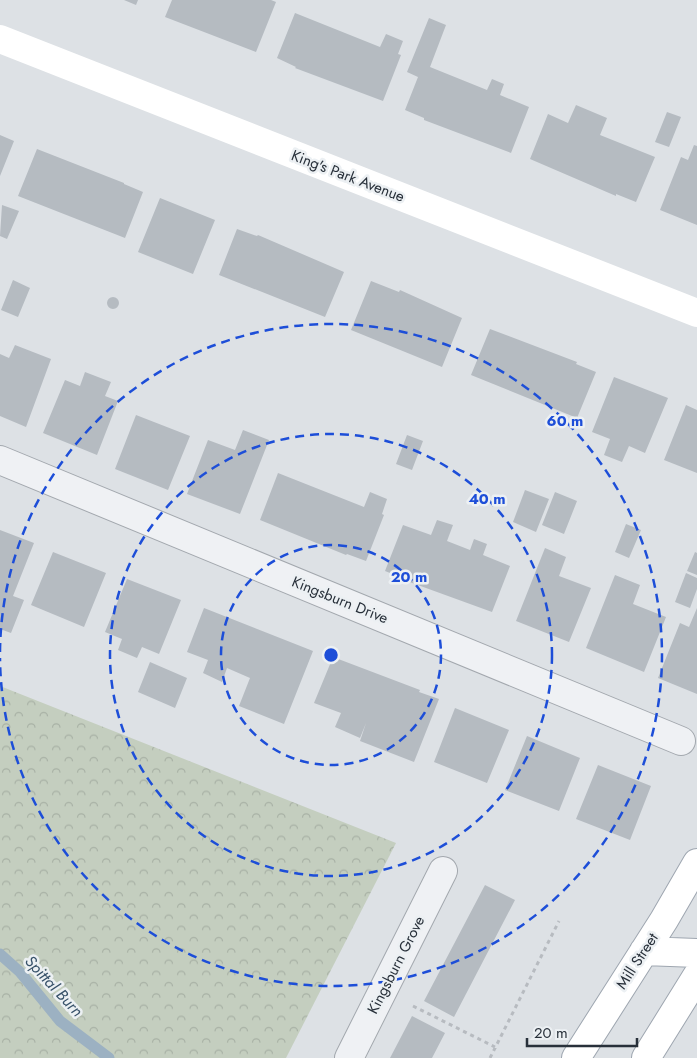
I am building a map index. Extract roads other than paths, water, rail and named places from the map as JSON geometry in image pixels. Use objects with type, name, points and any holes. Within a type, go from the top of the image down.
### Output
[{"type":"main road","name":"King's Park Avenue","points":[[0,39],[697,313]]},
{"type":"main road","name":"Mill Street","points":[[576,1058],[697,864]]},
{"type":"main road","points":[[644,951],[697,953]]},
{"type":"main road","points":[[646,1058],[697,976]]},
{"type":"street","name":"Kingsburn Drive","points":[[0,460],[681,740]]},
{"type":"street","name":"Kingsburn Grove","points":[[349,1058],[443,871]]},
{"type":"waterway","name":"Spittal Burn","points":[[0,954],[20,972],[60,1021],[109,1058]]}]
